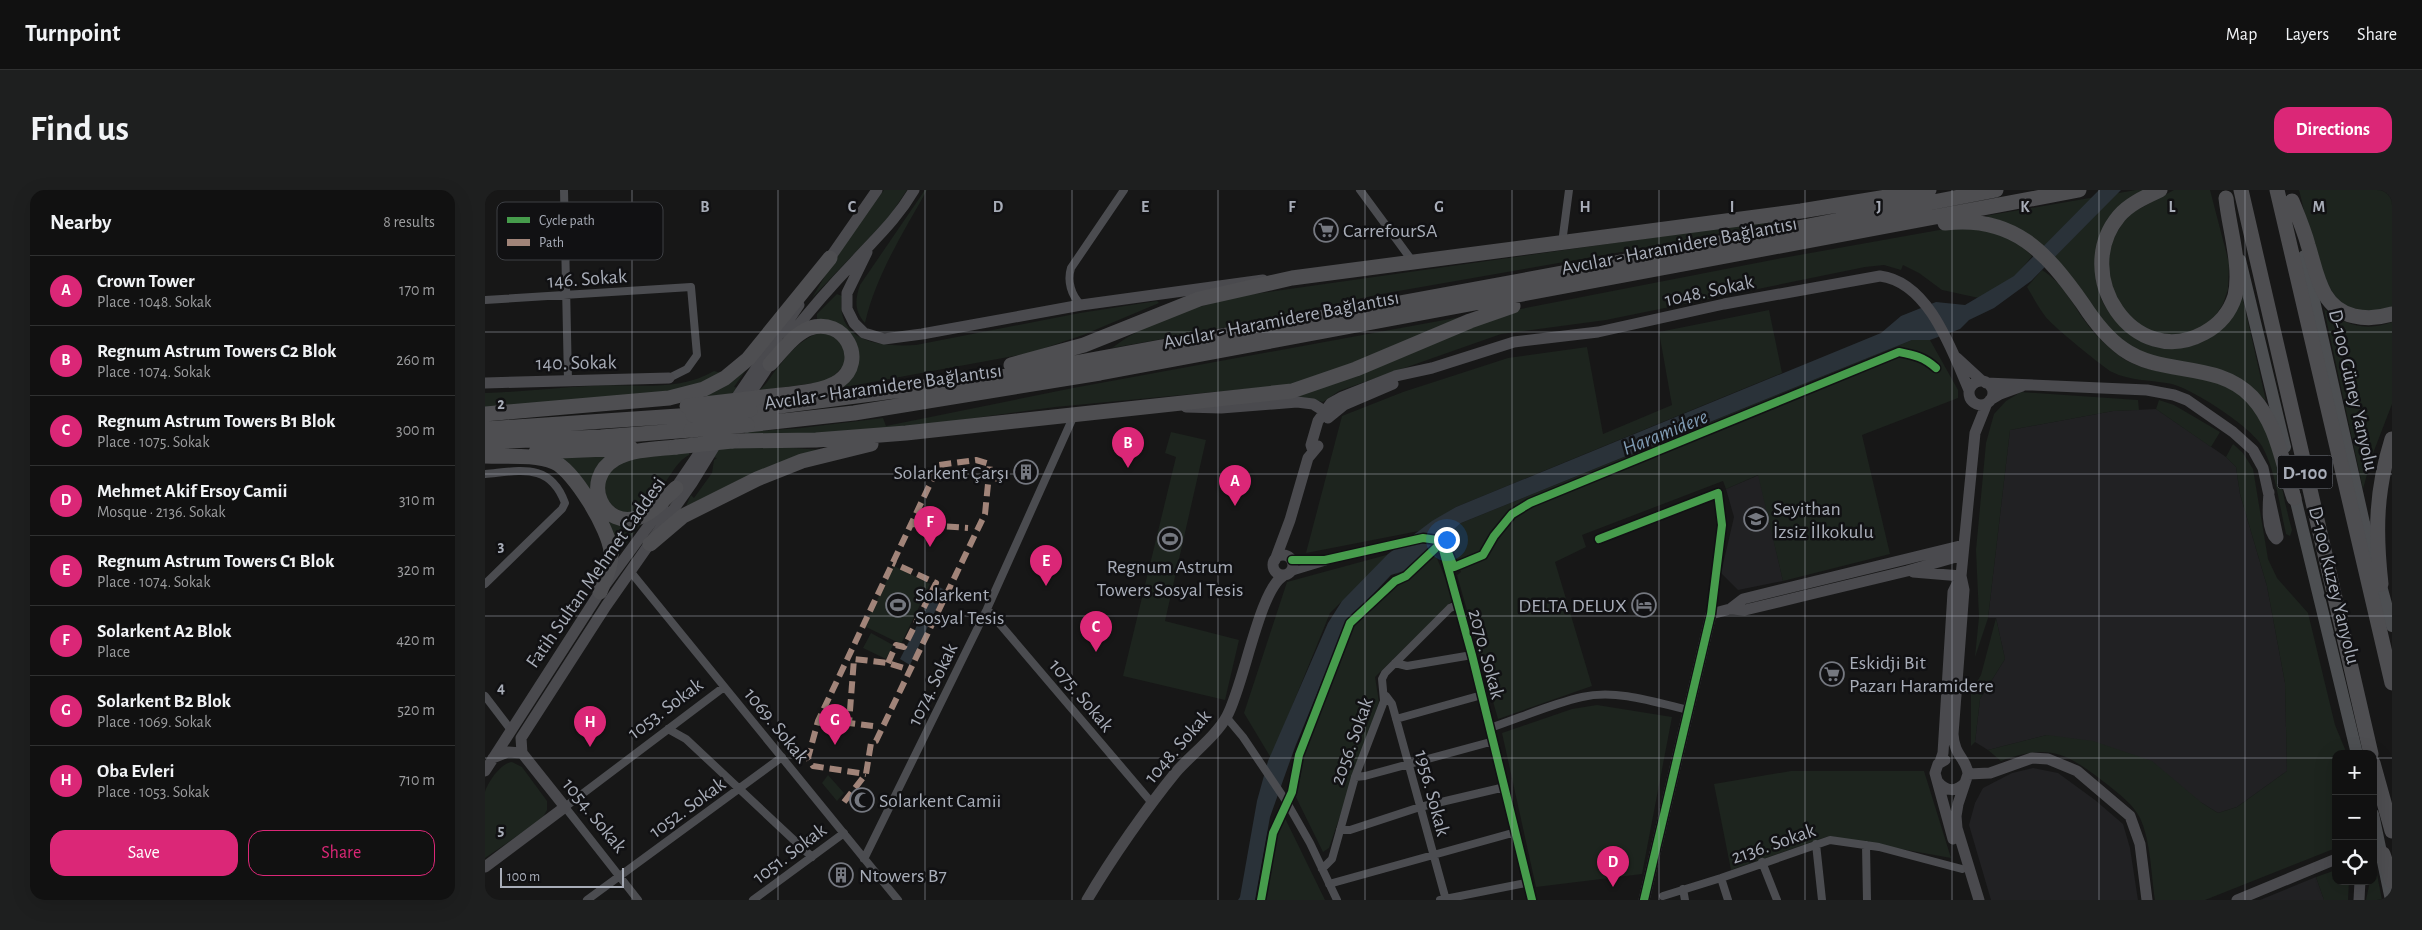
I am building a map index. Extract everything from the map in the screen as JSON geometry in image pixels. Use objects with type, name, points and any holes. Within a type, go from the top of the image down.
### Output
[{"type":"highway","points":[[1715,221],[1866,190]]},
{"type":"highway","points":[[937,386],[950,379],[1042,358],[1084,345],[1199,299],[1292,278],[1414,264],[1715,221],[1801,211],[1929,190]]},
{"type":"highway","name":"Avcılar - Haramidere Bağlantısı","points":[[485,442],[601,437],[690,417],[752,400],[937,386],[993,378],[1316,319],[1996,190]]},
{"type":"highway","name":"Avcılar - Haramidere Bağlantısı","points":[[485,429],[690,417],[747,426],[854,413],[1015,388],[2079,190]]},
{"type":"highway","points":[[2160,190],[2132,204],[2120,215],[2105,239],[2101,266],[2105,290],[2113,308],[2120,316],[2147,336],[2173,341],[2193,338],[2211,329],[2232,305],[2237,273],[2225,194]]},
{"type":"highway","name":"D-100","points":[[2241,190],[2370,750]]},
{"type":"highway","name":"D-100","points":[[2277,190],[2392,683]]},
{"type":"highway","points":[[2291,196],[2307,239],[2318,280],[2326,298],[2335,307],[2348,314],[2364,318],[2392,314]]},
{"type":"highway","points":[[1854,232],[1881,233],[1943,223],[1975,221],[2006,229],[2021,236],[2053,263],[2091,317],[2111,340],[2123,349],[2156,364],[2223,377],[2237,384],[2251,396],[2273,428],[2294,498]]},
{"type":"highway","points":[[485,414],[669,398],[704,389],[725,378],[748,359],[830,258]]},
{"type":"highway","points":[[676,488],[649,512],[632,519],[619,518],[605,509],[599,501],[597,491],[601,472],[614,460],[630,453],[732,441],[816,440],[906,433],[1075,413],[1174,405],[1306,388],[1501,309],[1613,285],[1645,272]]},
{"type":"highway","points":[[752,400],[834,384],[847,373],[851,365],[851,346],[845,336],[838,330],[827,327],[812,327],[792,340],[770,364]]},
{"type":"highway","points":[[650,544],[683,516],[778,470],[828,454],[888,440],[906,433]]},
{"type":"highway","points":[[2381,584],[2378,496],[2382,470],[2392,439]]},
{"type":"highway","points":[[485,456],[676,447]]},
{"type":"highway","points":[[485,456],[540,458],[554,462],[566,471],[587,500],[609,538],[611,561],[600,592]]},
{"type":"highway","points":[[2377,777],[2392,831]]},
{"type":"highway","points":[[2378,855],[2392,881]]},
{"type":"main road","name":"Fatih Sultan Mehmet Caddesi","points":[[485,772],[600,592],[676,488],[877,190]]},
{"type":"main road","points":[[914,190],[896,218],[868,250],[847,293],[847,309],[854,323],[864,333],[873,337],[900,338],[1081,305],[1245,280],[1292,278]]},
{"type":"main road","name":"D-100 Kuzey Yanyolu","points":[[2225,194],[2280,426],[2294,498],[2356,750]]},
{"type":"main road","name":"D-100 Güney Yanyolu","points":[[2291,196],[2364,523],[2392,626]]},
{"type":"main road","name":"Fatih Sultan Mehmet Caddesi","points":[[522,753],[521,738],[630,571],[752,400],[770,364],[813,306],[868,250]]},
{"type":"main road","name":"1048. Sokak","points":[[1327,413],[1336,400],[1374,383],[1432,368],[1514,342],[1598,332],[1724,304],[1880,276],[1897,280],[1918,296],[1957,358],[1970,395],[1975,433]]},
{"type":"main road","name":"1048. Sokak","points":[[1957,358],[1984,382]]},
{"type":"main road","name":"140. Sokak","points":[[485,383],[669,378]]},
{"type":"main road","points":[[2026,385],[2000,394],[1989,402],[1980,405],[1970,395],[1972,384],[1984,382],[2147,390],[2174,394],[2187,400],[2233,432],[2253,450],[2263,468],[2269,492]]},
{"type":"main road","points":[[1979,900],[1957,828],[1956,816],[1967,779],[1967,768],[1954,745],[1953,734],[1964,590],[1961,576],[1975,433],[1989,402],[1992,388],[1984,382]]},
{"type":"main road","points":[[1174,405],[1203,409],[1297,402],[1313,404],[1327,413],[1315,429],[1311,445],[1313,451],[1308,458],[1274,562],[1265,602]]},
{"type":"main road","points":[[1265,602],[1276,582],[1287,574],[1294,564],[1286,541],[1289,520]]},
{"type":"main road","points":[[1644,900],[1650,881],[1711,614],[1730,609],[1745,610],[1907,571],[1964,550]]},
{"type":"main road","points":[[1730,609],[1743,600],[1964,550]]},
{"type":"main road","points":[[1274,562],[1280,556],[1291,558]]},
{"type":"main road","points":[[1274,562],[1275,571],[1287,574]]},
{"type":"main road","points":[[1907,571],[1961,576]]},
{"type":"main road","points":[[1961,576],[1953,592],[1943,753],[1935,773],[1971,900]]},
{"type":"main road","name":"1048. Sokak","points":[[1087,900],[1152,803],[1178,770],[1227,718],[1243,677],[1265,602]]},
{"type":"main road","points":[[493,758],[508,752],[522,753]]},
{"type":"main road","name":"1054. Sokak","points":[[522,753],[565,807]]},
{"type":"main road","points":[[1940,762],[1951,758],[1961,760]]},
{"type":"main road","points":[[1938,782],[1941,786],[1951,790],[1957,789],[1967,779],[2032,758],[2048,759],[2077,771],[2130,816],[2140,844],[2147,900]]},
{"type":"main road","name":"1053. Sokak","points":[[485,867],[565,807]]},
{"type":"main road","points":[[2376,840],[2378,855],[2391,900]]},
{"type":"main road","points":[[2237,900],[2332,862]]},
{"type":"main road","points":[[1650,881],[1658,898]]},
{"type":"main road","points":[[2359,900],[2360,885]]},
{"type":"street","points":[[1081,305],[1071,289],[1068,276],[1071,268],[1124,190]]},
{"type":"street","points":[[1360,190],[1414,264]]},
{"type":"street","points":[[1562,242],[1569,190]]},
{"type":"street","points":[[566,260],[568,381]]},
{"type":"street","name":"146. Sokak","points":[[485,300],[691,287],[697,355],[687,369],[669,378]]},
{"type":"street","name":"1074. Sokak","points":[[864,859],[987,609],[1075,413]]},
{"type":"street","points":[[485,474],[527,471],[541,474],[552,480],[565,503],[563,510],[485,584]]},
{"type":"street","points":[[1599,539],[1718,493],[1722,525],[1711,614]]},
{"type":"street","name":"2070. Sokak","points":[[1325,560],[1413,539],[1437,540],[1446,556],[1457,605],[1473,655],[1516,832],[1530,900]]},
{"type":"street","points":[[1291,558],[1325,560]]},
{"type":"street","points":[[1287,574],[1314,567],[1325,560]]},
{"type":"street","name":"1069. Sokak","points":[[630,571],[898,900]]},
{"type":"street","name":"2056. Sokak","points":[[1321,869],[1332,859],[1355,777],[1385,696],[1383,678],[1395,662],[1450,608],[1457,605]]},
{"type":"street","name":"1075. Sokak","points":[[987,609],[1152,803]]},
{"type":"street","points":[[1395,662],[1407,666],[1473,655]]},
{"type":"street","name":"1053. Sokak","points":[[565,807],[725,686]]},
{"type":"street","points":[[1396,719],[1482,695]]},
{"type":"street","points":[[1490,728],[1583,696],[1612,695],[1641,699],[1688,710]]},
{"type":"street","points":[[485,696],[511,730]]},
{"type":"street","name":"1956. Sokak","points":[[1385,696],[1390,700],[1396,719],[1444,899]]},
{"type":"street","points":[[1227,718],[1243,737],[1286,801],[1337,900]]},
{"type":"street","points":[[668,729],[686,739],[811,857]]},
{"type":"street","points":[[1355,777],[1365,776],[1493,741]]},
{"type":"street","name":"1052. Sokak","points":[[587,900],[782,757]]},
{"type":"street","points":[[1340,830],[1350,830],[1420,807],[1505,787]]},
{"type":"street","name":"1054. Sokak","points":[[565,807],[637,900]]},
{"type":"street","points":[[1329,884],[1516,832]]},
{"type":"street","name":"1051. Sokak","points":[[753,900],[844,833]]},
{"type":"street","name":"2136. Sokak","points":[[1658,898],[1830,840],[1866,845],[1962,870]]},
{"type":"street","points":[[1816,844],[1822,900]]},
{"type":"street","points":[[1866,845],[1867,900]]},
{"type":"street","points":[[1762,862],[1777,900]]},
{"type":"street","points":[[1721,878],[1728,900]]},
{"type":"street","points":[[1444,899],[1527,886]]},
{"type":"street","points":[[1683,889],[1685,900]]},
{"type":"shaded area","points":[[884,190],[907,190],[889,217],[812,298],[841,249]]},
{"type":"shaded area","points":[[925,190],[927,190],[883,271],[865,323],[857,309],[857,295],[860,285]]},
{"type":"shaded area","points":[[2144,190],[2116,209],[2103,231],[2099,245],[2096,275],[2098,290],[2103,302],[2110,312],[2121,319],[2141,331],[2178,348],[2202,342],[2216,333],[2241,291],[2266,401],[2253,389],[2141,354],[2124,344],[2002,221],[1985,216]],"holes":[[[2088,204],[2097,214],[2059,252],[2049,241]]]},
{"type":"shaded area","points":[[2174,190],[2210,190],[2229,263],[2228,289],[2223,304],[2212,321],[2195,332],[2180,336],[2147,331],[2117,307],[2106,260],[2108,246],[2128,215]]},
{"type":"shaded area","points":[[2299,190],[2392,190],[2392,308],[2361,313],[2347,307],[2335,296],[2318,262]]},
{"type":"shaded area","points":[[1826,213],[1633,250],[1381,294],[1212,330],[1112,348],[1142,329],[1176,314],[1247,295]]},
{"type":"shaded area","points":[[1956,227],[1992,232],[2013,239],[2032,256],[2017,275],[1979,298],[1942,290],[1919,273],[1903,265],[1901,270],[1884,265],[1865,267],[1606,320],[1501,334],[1339,391],[1323,402],[1296,396],[1505,312],[1777,259]]},
{"type":"shaded area","points":[[2042,270],[2056,281],[2096,334],[2125,359],[2133,364],[2153,370],[2192,377],[2221,385],[2243,397],[2258,414],[2268,433],[2275,455],[2292,530],[2290,536],[2286,534],[2271,466],[2262,446],[2256,438],[2234,419],[2194,393],[2172,384],[2133,379],[2119,375],[2088,354],[2049,320],[2027,287]]},
{"type":"shaded area","points":[[837,294],[842,296],[842,312],[846,324],[853,333],[876,343],[889,345],[916,345],[1080,313],[1157,301],[1159,303],[1083,335],[1030,353],[840,388],[857,357],[817,322],[817,314]]},
{"type":"shaded area","points":[[2324,309],[2348,323],[2356,325],[2373,326],[2392,322],[2392,404],[2372,456],[2363,489]]},
{"type":"shaded area","points":[[1769,310],[1782,373],[1456,507],[1419,531],[1306,553],[1342,416],[1403,392],[1508,358],[1587,347],[1603,434],[1672,405],[1659,332]]},
{"type":"shaded area","points":[[1466,316],[1316,379],[1289,385],[1055,407],[873,432],[745,435],[745,432],[801,428],[883,418],[886,426],[1073,388]]},
{"type":"shaded area","points":[[821,332],[832,336],[839,342],[844,350],[847,362],[829,381],[757,391],[766,384],[793,349]]},
{"type":"shaded area","points":[[1912,340],[1930,340],[1958,390],[1958,398],[1862,435],[1890,554],[1783,581],[1758,475],[1726,489],[1723,481],[1582,535],[1586,547],[1555,562],[1592,686],[1498,719],[1457,575],[1461,572],[1445,537],[1461,523]]},
{"type":"shaded area","points":[[748,367],[734,387],[754,391],[705,397],[707,393]]},
{"type":"shaded area","points":[[714,371],[725,374],[694,390],[485,409],[485,393],[605,385],[669,385],[700,378]]},
{"type":"shaded area","points":[[2021,392],[2138,400],[2139,410],[2113,411],[2010,430],[1988,618],[1975,657],[1979,617],[1976,550],[1986,443],[1994,414],[2006,401]]},
{"type":"shaded area","points":[[2159,400],[2174,405],[2220,432],[2211,447],[2156,409]]},
{"type":"shaded area","points":[[2156,409],[2226,457],[2236,467],[2240,494],[2267,586],[2285,683],[2287,771],[2237,807],[2218,813],[2202,803],[2047,735],[1988,750],[1975,742],[1980,699],[2005,659],[1996,618],[1988,618],[2010,430],[2113,411]]},
{"type":"shaded area","name":"Regnum Astrum Towers Sosyal Tesis","points":[[1171,432],[1206,440],[1165,621],[1239,640],[1225,700],[1123,676],[1176,457],[1165,453]]},
{"type":"shaded area","points":[[2233,444],[2243,453],[2253,469],[2268,559],[2277,578],[2308,613],[2335,725],[2345,750],[2332,750],[2332,850],[2205,900],[2155,900],[2149,848],[2144,827],[2134,808],[2108,785],[2070,759],[2047,752],[2018,755],[2001,761],[1988,750],[2047,735],[2093,741],[2152,761],[2202,803],[2218,813],[2237,807],[2287,771],[2285,683],[2267,586],[2240,494],[2236,467],[2226,457]]},
{"type":"shaded area","points":[[781,447],[822,450],[686,506],[691,495],[694,498],[712,473],[714,460],[717,458],[691,453],[718,448]]},
{"type":"shaded area","points":[[615,452],[592,493],[641,524],[617,555],[549,456]]},
{"type":"shaded area","points":[[689,452],[689,455],[675,468],[656,496],[641,511],[633,514],[624,514],[607,503],[603,478],[624,460]]},
{"type":"shaded area","points":[[1759,475],[1783,581],[1738,590],[1721,573],[1734,517],[1726,489]]},
{"type":"shaded area","points":[[1424,548],[1434,551],[1454,599],[1375,677],[1379,702],[1329,848],[1323,852],[1288,781],[1317,694],[1349,617]]},
{"type":"shaded area","points":[[1390,554],[1330,613],[1271,758],[1244,713],[1287,582]]},
{"type":"shaded area","name":"Solarkent Sosyal Tesis","points":[[894,566],[930,584],[901,644],[864,626]]},
{"type":"shaded area","points":[[1996,618],[2005,659],[1980,699],[1975,742],[1971,746],[1971,692],[1981,675]]},
{"type":"shaded area","points":[[871,633],[893,645],[886,659],[863,648]]},
{"type":"shaded area","points":[[1597,705],[1672,717],[1642,874],[1536,887],[1502,733],[1572,709]]},
{"type":"shaded area","points":[[512,762],[522,767],[547,801],[547,810],[542,819],[485,858],[485,792],[496,774],[508,763]]},
{"type":"shaded area","points":[[2033,768],[2058,773],[2095,800],[2123,824],[2130,848],[2138,900],[1991,900],[1969,825],[1975,803],[1983,788],[2012,773]]},
{"type":"shaded area","points":[[1791,771],[1924,771],[1951,858],[1829,836],[1731,870],[1714,784]]},
{"type":"shaded area","points":[[828,775],[844,793],[837,801],[822,783]]},
{"type":"shaded area","points":[[1280,808],[1325,900],[1256,900],[1271,826]]},
{"type":"shaded area","points":[[2332,871],[2332,885],[2349,885],[2348,900],[2324,900],[2316,877]]},
{"type":"shaded area","points":[[2377,874],[2382,900],[2366,900],[2369,885],[2377,885]]},
{"type":"shaded area","points":[[2316,877],[2324,900],[2260,900]]},
{"type":"water","name":"Haramidere","points":[[2099,190],[2121,190],[2031,281],[1994,308],[1969,320],[1960,329],[1930,340],[1912,340],[1461,523],[1407,570],[1391,575],[1346,623],[1295,747],[1270,817],[1255,900],[1238,900],[1257,801],[1268,761],[1328,623],[1342,601],[1388,554],[1432,521],[1456,507],[1881,333],[1901,316],[1936,302],[1965,305],[2014,276]]},
{"type":"water","points":[[937,586],[945,590],[910,665],[900,659]]},
{"type":"marked path","points":[[844,802],[866,774],[871,743],[876,741],[985,514],[990,464],[976,460],[939,465],[818,721],[808,758],[813,766],[866,774]]},
{"type":"marked path","points":[[989,476],[1003,481]]},
{"type":"marked path","points":[[911,524],[968,528]]},
{"type":"marked path","points":[[888,663],[896,645],[904,647],[936,583],[893,563]]},
{"type":"marked path","points":[[873,726],[849,723],[854,659],[888,663],[910,670]]},
{"type":"marked path","points":[[818,721],[849,723]]},
{"type":"cycle path","points":[[1261,900],[1273,833],[1292,792],[1299,755],[1350,623],[1395,581],[1406,576],[1440,544],[1444,542],[1454,567],[1483,555],[1494,536],[1512,514],[1530,503],[1899,352],[1919,357],[1936,368]]},
{"type":"cycle path","points":[[1599,539],[1718,493],[1722,525],[1711,614],[1644,900]]},
{"type":"cycle path","points":[[1292,560],[1325,560],[1423,538],[1437,540],[1442,546],[1472,655],[1532,900]]},
{"type":"place","name":"CarrefourSA","points":[[1326,230]]},
{"type":"place","name":"Regnum Astrum Towers C2 Blok","points":[[1128,468]]},
{"type":"place","name":"Solarkent Çarşı","points":[[1026,472]]},
{"type":"place","name":"Crown Tower","points":[[1235,506]]},
{"type":"place","name":"Seyithan İzsiz İlkokulu","points":[[1756,519]]},
{"type":"place","name":"Regnum Astrum Towers Sosyal Tesis","points":[[1170,539]]},
{"type":"place","name":"Solarkent A2 Blok","points":[[930,547]]},
{"type":"place","name":"Regnum Astrum Towers C1 Blok","points":[[1046,586]]},
{"type":"place","name":"Solarkent Sosyal Tesis","points":[[898,605]]},
{"type":"place","name":"DELTA DELUX","points":[[1644,605]]},
{"type":"place","name":"Regnum Astrum Towers B1 Blok","points":[[1096,652]]},
{"type":"place","name":"Eskidji Bit Pazarı Haramidere","points":[[1832,674]]},
{"type":"place","name":"Solarkent B2 Blok","points":[[835,745]]},
{"type":"place","name":"Oba Evleri","points":[[590,747]]},
{"type":"place","name":"Solarkent Camii","points":[[862,800]]},
{"type":"place","name":"Ntowers B7","points":[[841,875]]},
{"type":"place","name":"Mehmet Akif Ersoy Camii","points":[[1613,887]]}]
